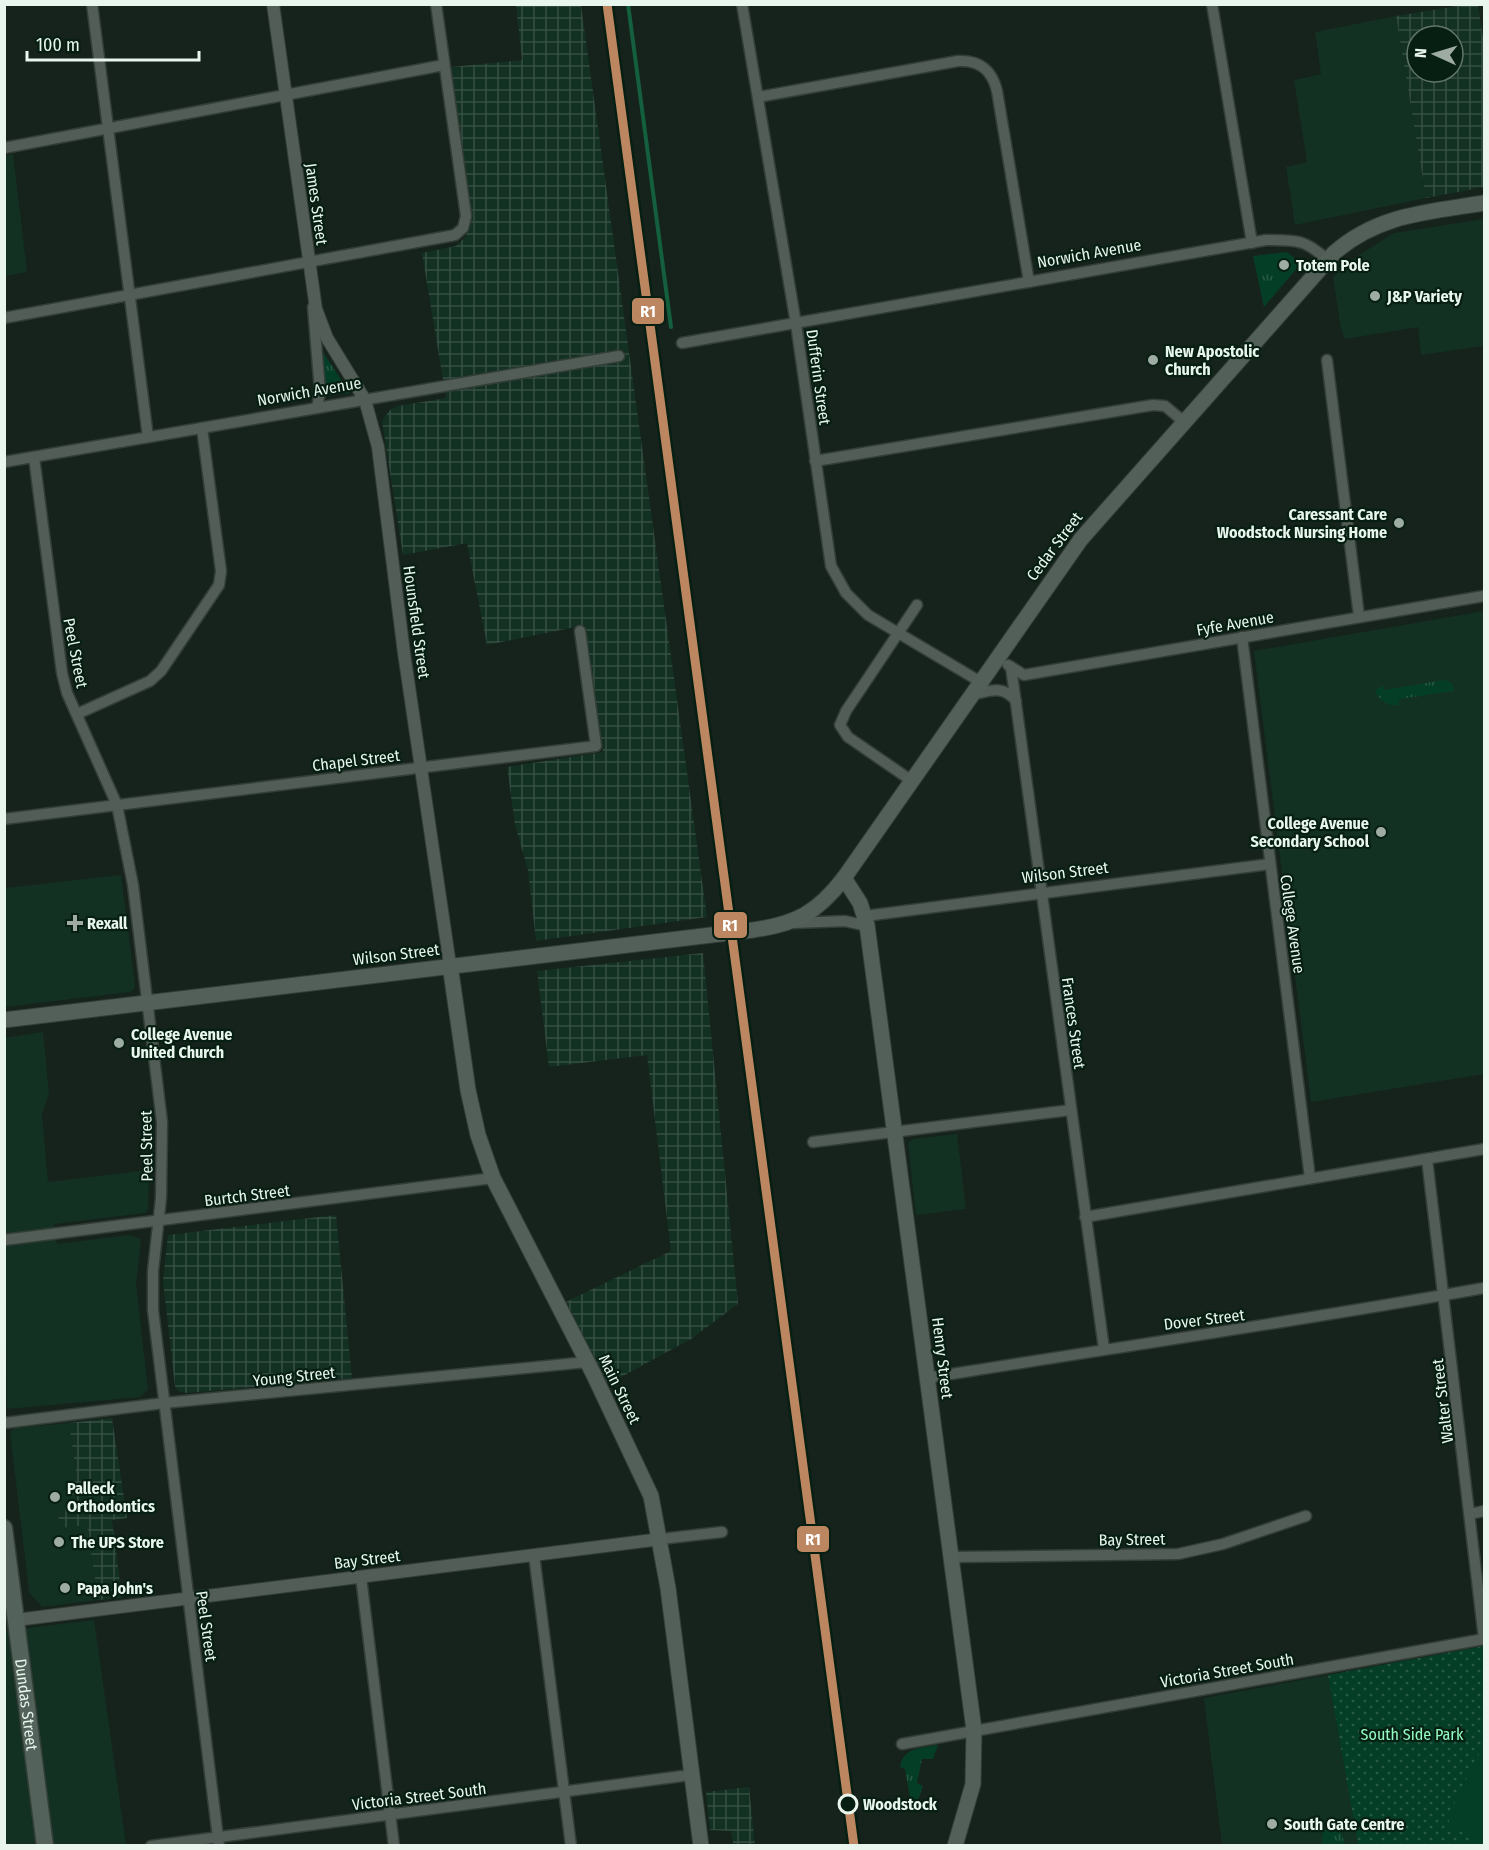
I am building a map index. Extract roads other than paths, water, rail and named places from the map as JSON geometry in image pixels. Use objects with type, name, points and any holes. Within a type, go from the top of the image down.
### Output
[{"type":"main road","points":[[1327,260],[1347,241],[1375,225],[1396,218],[1485,203]]},
{"type":"main road","name":"Cedar Street","points":[[844,878],[979,681],[1081,539],[1327,260]]},
{"type":"main road","name":"Wilson Street","points":[[4,1020],[753,930],[791,923],[819,906],[844,878]]},
{"type":"main road","name":"Henry Street","points":[[844,878],[859,901],[866,921],[953,1557],[974,1730],[975,1768],[972,1790],[955,1845]]},
{"type":"main road","name":"Main Street","points":[[450,965],[468,1090],[478,1136],[493,1178],[644,1478],[661,1539],[690,1775],[701,1845]]},
{"type":"main road","name":"Dundas Street","points":[[4,1528],[10,1621],[45,1845]]},
{"type":"street","points":[[92,4],[110,128],[148,437]]},
{"type":"street","name":"James Street","points":[[273,4],[313,297],[320,391],[317,408]]},
{"type":"street","points":[[4,318],[445,239],[455,235],[463,228],[466,216],[436,4]]},
{"type":"street","name":"Dufferin Street","points":[[742,4],[796,324],[826,544],[835,574],[856,605],[898,634],[979,681]]},
{"type":"street","points":[[1212,4],[1252,243]]},
{"type":"street","points":[[758,97],[958,61],[970,60],[984,67],[994,79],[997,91],[1029,282]]},
{"type":"street","points":[[4,148],[444,65]]},
{"type":"street","name":"Norwich Avenue","points":[[682,343],[1252,243],[1297,241],[1313,246],[1327,260]]},
{"type":"street","name":"Hounsfield Street","points":[[313,297],[322,328],[365,400],[378,447],[404,653],[450,965]]},
{"type":"street","name":"Norwich Avenue","points":[[4,462],[619,356]]},
{"type":"street","points":[[1327,360],[1359,616]]},
{"type":"street","points":[[815,461],[1153,405],[1165,406],[1183,421]]},
{"type":"street","points":[[77,714],[150,681],[162,671],[219,585],[221,571],[202,428]]},
{"type":"street","name":"Peel Street","points":[[34,457],[59,658],[68,693],[117,805],[133,885],[162,1122],[159,1221],[151,1290],[218,1841]]},
{"type":"street","name":"Fyfe Avenue","points":[[997,656],[1024,675],[1485,596]]},
{"type":"street","points":[[912,781],[848,737],[840,725],[846,711],[917,605]]},
{"type":"street","name":"Chapel Street","points":[[4,819],[596,746],[580,631]]},
{"type":"street","name":"College Avenue","points":[[1242,638],[1310,1178]]},
{"type":"street","name":"Frances Street","points":[[1011,667],[1104,1349]]},
{"type":"street","points":[[970,696],[997,689],[1008,692],[1016,701]]},
{"type":"street","name":"Wilson Street","points":[[791,923],[866,921],[1041,893],[1270,864]]},
{"type":"street","points":[[813,1142],[1071,1110]]},
{"type":"street","points":[[1085,1216],[1485,1149]]},
{"type":"street","name":"Walter Street","points":[[1427,1159],[1484,1639]]},
{"type":"street","name":"Burtch Street","points":[[4,1240],[493,1178]]},
{"type":"street","name":"Dover Street","points":[[927,1378],[1104,1349],[1243,1330],[1485,1288]]},
{"type":"street","name":"Young Street","points":[[4,1423],[164,1403],[587,1362]]},
{"type":"street","points":[[1470,1514],[1485,1511]]},
{"type":"street","name":"Bay Street","points":[[953,1557],[1178,1554],[1223,1544],[1306,1516]]},
{"type":"street","name":"Bay Street","points":[[10,1621],[722,1532]]},
{"type":"street","points":[[534,1555],[571,1845]]},
{"type":"street","points":[[361,1577],[394,1845]]},
{"type":"street","name":"Victoria Street South","points":[[902,1744],[1484,1639]]},
{"type":"street","name":"Victoria Street South","points":[[151,1845],[218,1841],[390,1814],[564,1794],[690,1775]]},
{"type":"waterway","points":[[628,4],[671,327]]},
{"type":"place","name":"Totem Pole","points":[[1284,265]]},
{"type":"place","name":"J&P Variety","points":[[1375,296]]},
{"type":"place","name":"New Apostolic Church","points":[[1153,360]]},
{"type":"place","name":"Caressant Care Woodstock Nursing Home","points":[[1399,523]]},
{"type":"place","name":"College Avenue Secondary School","points":[[1381,832]]},
{"type":"place","name":"Rexall","points":[[75,923]]},
{"type":"place","name":"College Avenue United Church","points":[[119,1043]]},
{"type":"place","name":"Palleck Orthodontics","points":[[55,1497]]},
{"type":"place","name":"The UPS Store","points":[[59,1542]]},
{"type":"place","name":"Papa John's","points":[[65,1588]]},
{"type":"place","name":"Woodstock","points":[[848,1804]]},
{"type":"place","name":"South Gate Centre","points":[[1272,1824]]},
{"type":"park label","name":"South Side Park","points":[[1412,1734]]}]
